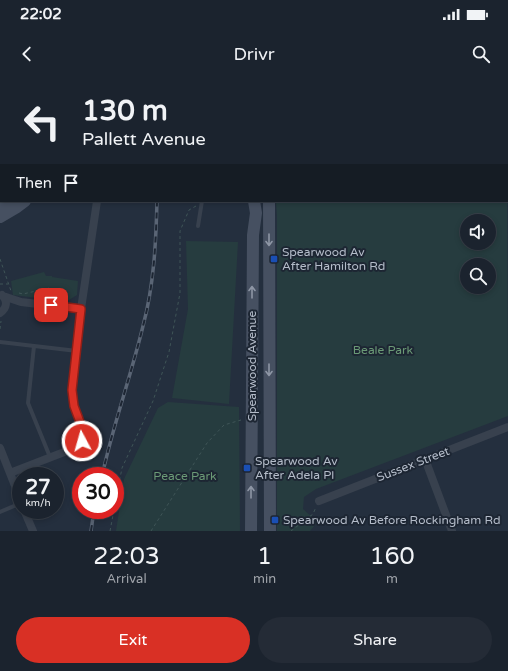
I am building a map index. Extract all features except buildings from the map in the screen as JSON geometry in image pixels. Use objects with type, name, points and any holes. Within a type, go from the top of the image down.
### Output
[{"type":"main road","points":[[0,206],[11,202]]},
{"type":"main road","points":[[0,217],[24,202]]},
{"type":"main road","name":"Spearwood Avenue","points":[[251,531],[253,235],[256,213],[254,202]]},
{"type":"main road","name":"Spearwood Avenue","points":[[269,202],[270,531]]},
{"type":"street","points":[[10,473],[78,445],[83,435],[83,430],[72,398],[72,390],[81,309],[97,202]]},
{"type":"street","points":[[5,293],[21,302],[81,309]]},
{"type":"street","points":[[2,312],[6,302],[5,293]]},
{"type":"street","points":[[2,312],[21,302]]},
{"type":"street","name":"Sussex Street","points":[[319,501],[508,427]]},
{"type":"street","points":[[0,448],[12,478]]},
{"type":"street","points":[[425,459],[452,531]]},
{"type":"street","points":[[27,519],[32,531]]},
{"type":"lane","points":[[198,226],[202,202]]},
{"type":"lane","points":[[0,342],[77,350]]},
{"type":"lane","points":[[34,346],[28,403],[50,457]]},
{"type":"lane","points":[[0,512],[12,506]]},
{"type":"path","points":[[122,467],[153,401],[169,352],[180,293],[180,231],[189,210],[202,202]]},
{"type":"path","points":[[0,284],[9,284]]},
{"type":"path","points":[[18,293],[23,294],[49,288],[53,300]]},
{"type":"path","points":[[150,531],[207,443],[224,425],[246,420]]},
{"type":"path","points":[[291,531],[313,514],[319,501]]},
{"type":"path","points":[[110,531],[112,519]]},
{"type":"green space","name":"Beale Park","points":[[276,202],[507,202],[508,416],[316,489],[304,497],[303,509],[313,518],[318,517],[320,519],[310,531],[277,531]]},
{"type":"green space","points":[[186,241],[238,242],[229,404],[172,398],[188,309]]},
{"type":"green space","points":[[44,272],[46,276],[78,281],[77,295],[69,300],[62,301],[13,295],[11,281]]},
{"type":"green space","name":"Peace Park","points":[[168,402],[239,407],[240,531],[116,531],[118,519],[124,519],[124,479],[158,408]]},
{"type":"railway","points":[[104,467],[147,311],[154,264],[157,202]]},
{"type":"railway","points":[[91,531],[93,519]]},
{"type":"place","name":"Spearwood Av After Hamilton Rd","points":[[274,259]]},
{"type":"place","name":"Spearwood Av After Adela Pl","points":[[247,468]]},
{"type":"place","name":"Spearwood Av Before Rockingham Rd","points":[[275,520]]},
{"type":"route","points":[[51,305],[81,309],[72,398],[83,430],[82,441]]}]
